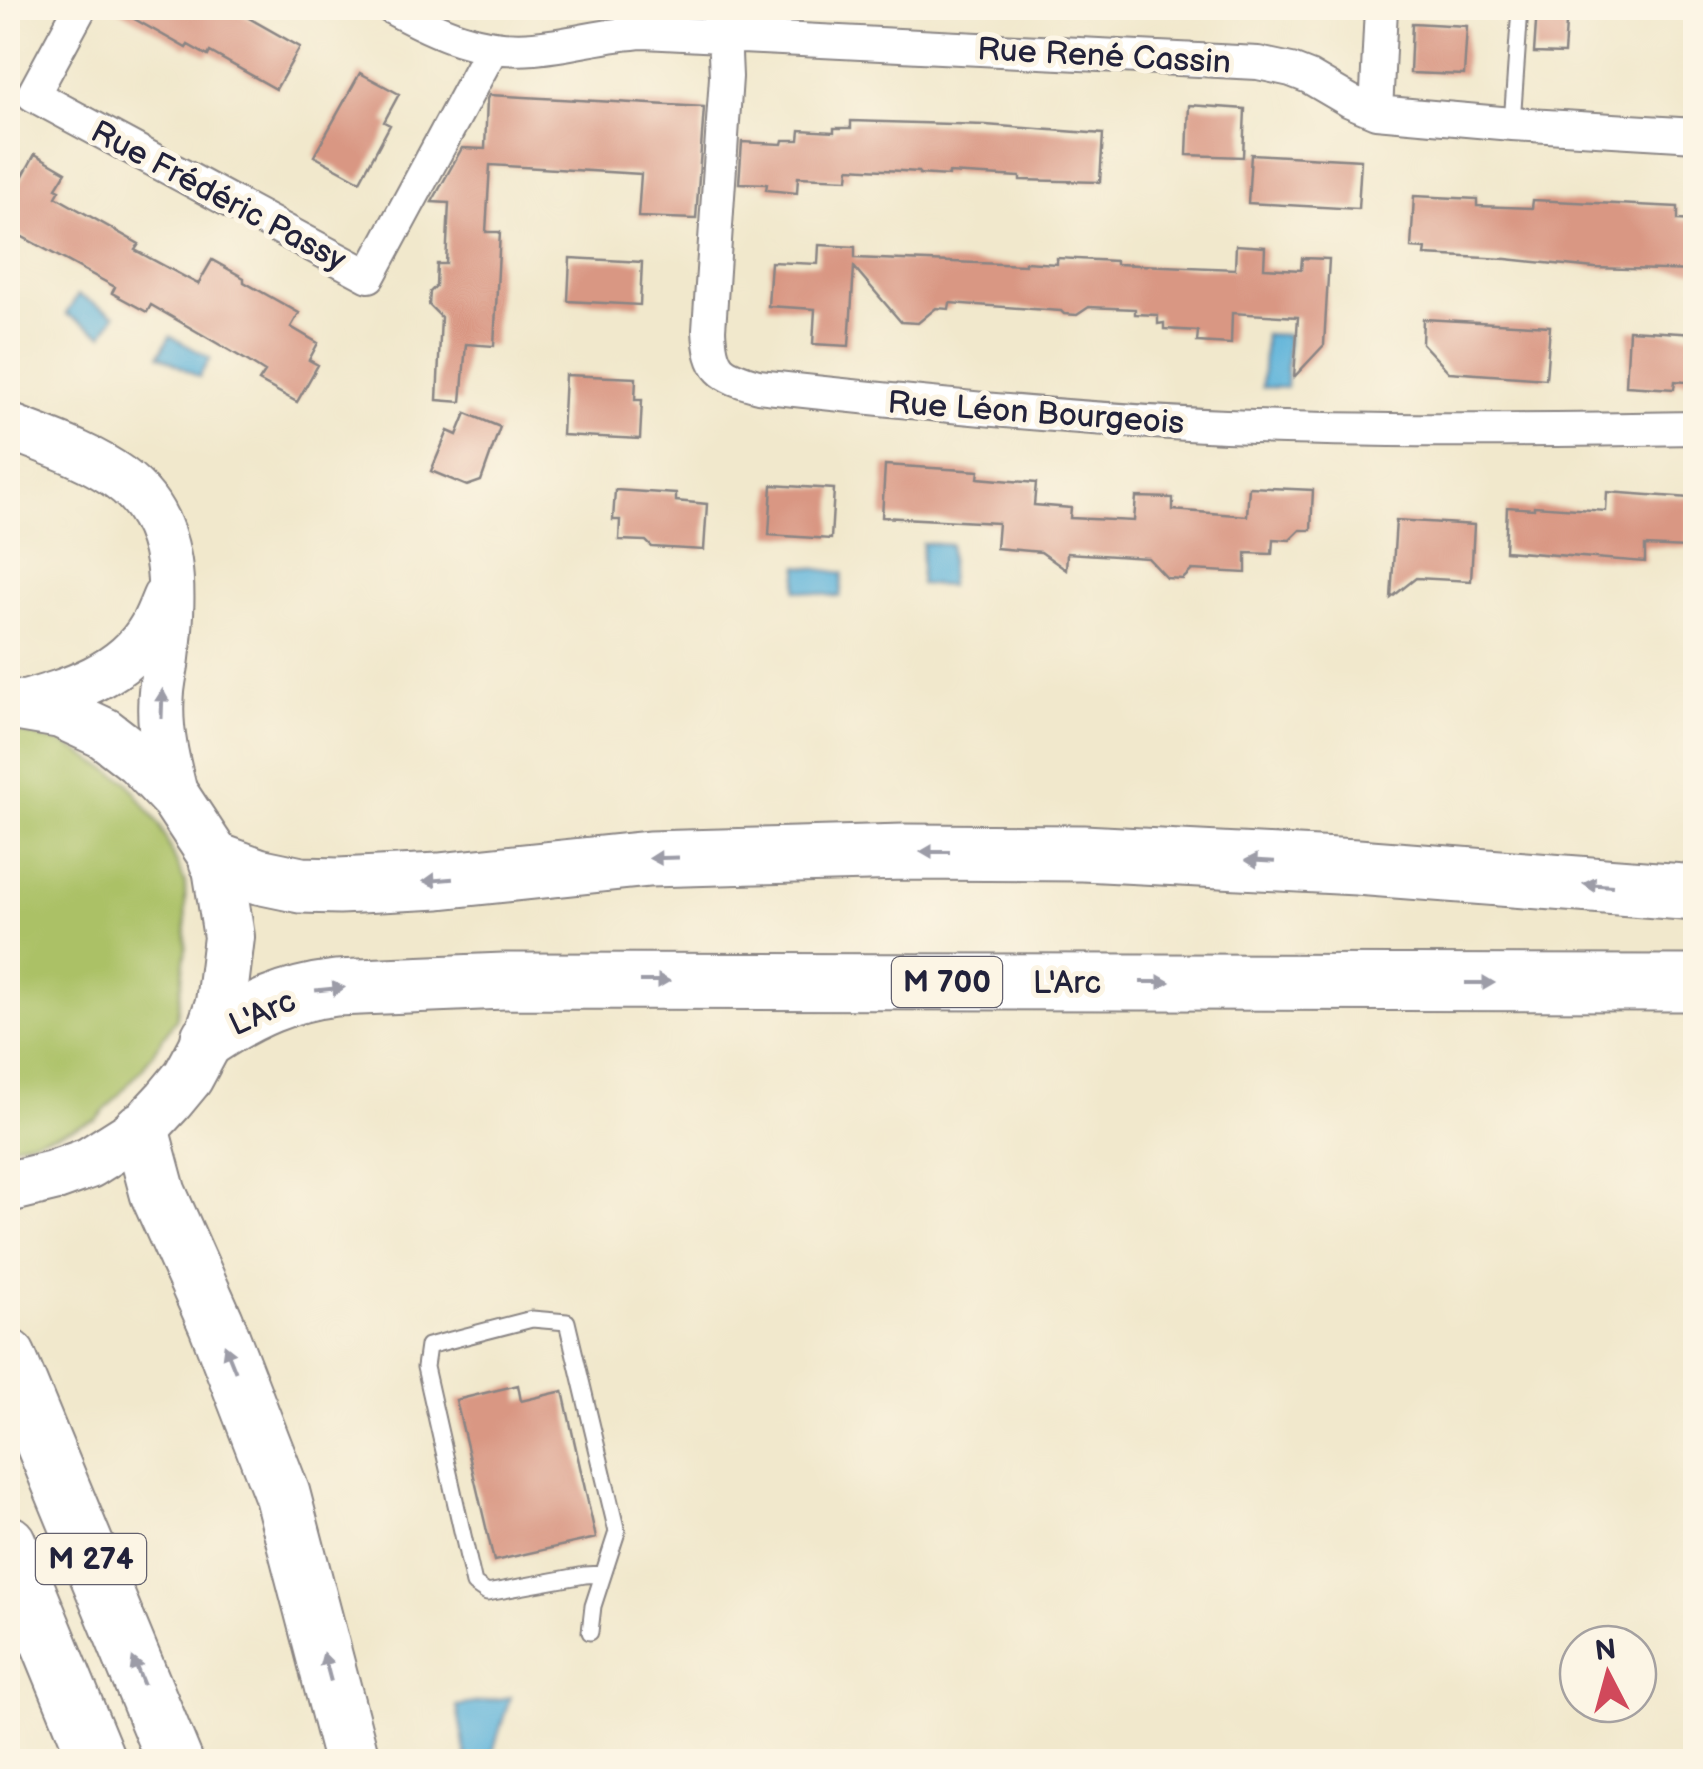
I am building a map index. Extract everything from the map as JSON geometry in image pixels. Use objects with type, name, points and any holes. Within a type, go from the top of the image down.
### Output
[{"type":"highway","points":[[218,861],[258,876],[301,885],[339,886],[439,881],[650,858],[904,852],[1083,853],[1357,867],[1696,893]]},
{"type":"highway","name":"L'Arc","points":[[209,1038],[245,1014],[312,991],[336,988],[504,982],[1696,984]]},
{"type":"highway","points":[[141,1130],[158,1193],[216,1323],[282,1494],[352,1762]]},
{"type":"highway","name":"M 274","points":[[8,1357],[175,1762]]},
{"type":"highway","name":"M 274","points":[[8,1543],[98,1762]]},
{"type":"main road","points":[[8,426],[96,463],[122,479],[146,501],[159,525],[172,582],[160,700],[162,736],[176,799]]},
{"type":"main road","points":[[14,705],[70,690],[104,674],[129,656],[151,630],[172,582]]},
{"type":"main road","points":[[14,705],[61,713],[104,733],[139,760],[176,799],[218,861],[229,937],[221,1003],[209,1038],[188,1076],[141,1130],[88,1163],[30,1182]]},
{"type":"street","name":"Rue Frédéric Passy","points":[[80,8],[33,95],[369,276],[492,48]]},
{"type":"street","name":"Rue René Cassin","points":[[392,8],[431,29],[492,48],[535,48],[724,21],[1258,64],[1309,77],[1350,102],[1376,112],[1696,135]]},
{"type":"street","points":[[1376,112],[1382,8]]},
{"type":"street","name":"Rue Léon Bourgeois","points":[[724,21],[726,77],[709,330],[715,366],[734,379],[758,386],[938,406],[1227,426],[1499,432],[1696,428]]},
{"type":"lane","points":[[1512,124],[1520,8]]},
{"type":"lane","points":[[590,1632],[593,1606],[617,1532],[567,1322],[532,1319],[428,1346],[424,1367],[474,1584],[488,1593],[584,1574],[603,1574]]},
{"type":"green space","points":[[8,729],[65,744],[127,781],[160,826],[185,882],[186,947],[177,1017],[142,1069],[96,1120],[8,1146]]},
{"type":"water","points":[[78,295],[115,315],[103,335],[66,314]]},
{"type":"water","points":[[1265,334],[1288,335],[1286,388],[1262,387]]},
{"type":"water","points":[[170,336],[210,358],[199,377],[159,355]]},
{"type":"water","points":[[923,543],[951,545],[949,586],[920,584]]},
{"type":"water","points":[[799,566],[843,573],[840,597],[796,590]]},
{"type":"water","points":[[510,1697],[490,1761],[467,1761],[457,1706]]},
{"type":"building","points":[[115,8],[231,8],[300,47],[276,89],[210,52],[208,56],[188,45],[186,48]]},
{"type":"building","points":[[1537,8],[1567,8],[1564,54],[1534,53]]},
{"type":"building","points":[[1412,23],[1467,26],[1464,75],[1410,73]]},
{"type":"building","points":[[360,73],[399,94],[384,122],[390,125],[360,181],[314,156]]},
{"type":"building","points":[[489,95],[704,107],[696,219],[638,217],[641,174],[490,165],[486,232],[500,232],[494,346],[466,344],[461,402],[437,400],[441,317],[429,305],[430,292],[436,286],[437,264],[446,264],[449,203],[432,202],[462,148],[485,149]]},
{"type":"building","points":[[1189,105],[1245,109],[1243,157],[1187,155]]},
{"type":"building","points":[[851,121],[1103,134],[1100,182],[849,168],[848,179],[798,177],[797,193],[766,190],[767,184],[739,183],[742,142],[782,144],[783,140],[799,140],[800,130],[834,132],[834,128],[851,128]]},
{"type":"building","points":[[35,154],[66,172],[56,188],[60,190],[56,197],[139,244],[135,250],[198,284],[212,260],[299,313],[291,327],[318,343],[309,360],[318,365],[297,402],[259,381],[265,372],[246,360],[151,305],[147,312],[112,293],[115,287],[8,229],[8,203]]},
{"type":"building","points":[[1251,154],[1361,160],[1358,209],[1248,203]]},
{"type":"building","points":[[1414,196],[1477,199],[1477,206],[1532,208],[1533,200],[1678,207],[1678,220],[1696,221],[1696,271],[1425,255],[1426,249],[1411,248]]},
{"type":"building","points":[[819,245],[855,247],[855,258],[1025,265],[1057,264],[1057,258],[1235,269],[1236,245],[1265,247],[1264,268],[1301,270],[1302,258],[1329,259],[1324,345],[1294,377],[1298,317],[1232,313],[1231,344],[1197,342],[1198,331],[1164,329],[1164,323],[1158,324],[1158,315],[1135,314],[1135,309],[1089,307],[1077,315],[950,303],[949,309],[936,308],[918,323],[901,322],[854,267],[849,346],[813,344],[815,309],[768,306],[771,262],[818,264]]},
{"type":"building","points":[[570,258],[642,262],[640,305],[568,301]]},
{"type":"building","points":[[1423,319],[1550,326],[1546,379],[1449,372],[1422,343]]},
{"type":"building","points":[[1629,330],[1696,334],[1696,383],[1675,381],[1674,389],[1626,386]]},
{"type":"building","points":[[565,375],[636,378],[635,400],[642,400],[640,439],[562,435]]},
{"type":"building","points":[[466,413],[500,427],[481,481],[467,486],[431,471],[448,431],[457,435]]},
{"type":"building","points":[[885,465],[979,471],[978,478],[1036,483],[1034,505],[1071,508],[1070,518],[1134,521],[1136,497],[1173,498],[1173,510],[1247,516],[1249,487],[1313,490],[1311,530],[1300,530],[1290,540],[1273,539],[1272,554],[1246,553],[1246,573],[1192,570],[1183,579],[1167,578],[1148,558],[1067,553],[1066,570],[1041,552],[996,548],[998,523],[882,517]]},
{"type":"building","points":[[772,485],[834,489],[831,539],[769,535]]},
{"type":"building","points":[[615,490],[676,494],[676,501],[707,504],[704,550],[652,547],[646,541],[619,540],[620,520],[613,520]]},
{"type":"building","points":[[1607,492],[1690,498],[1687,548],[1645,546],[1645,562],[1505,551],[1507,507],[1606,511]]},
{"type":"building","points":[[1396,520],[1474,525],[1471,581],[1416,578],[1391,598]]},
{"type":"building","points":[[518,1385],[521,1401],[563,1391],[596,1538],[494,1561],[456,1400]]}]
